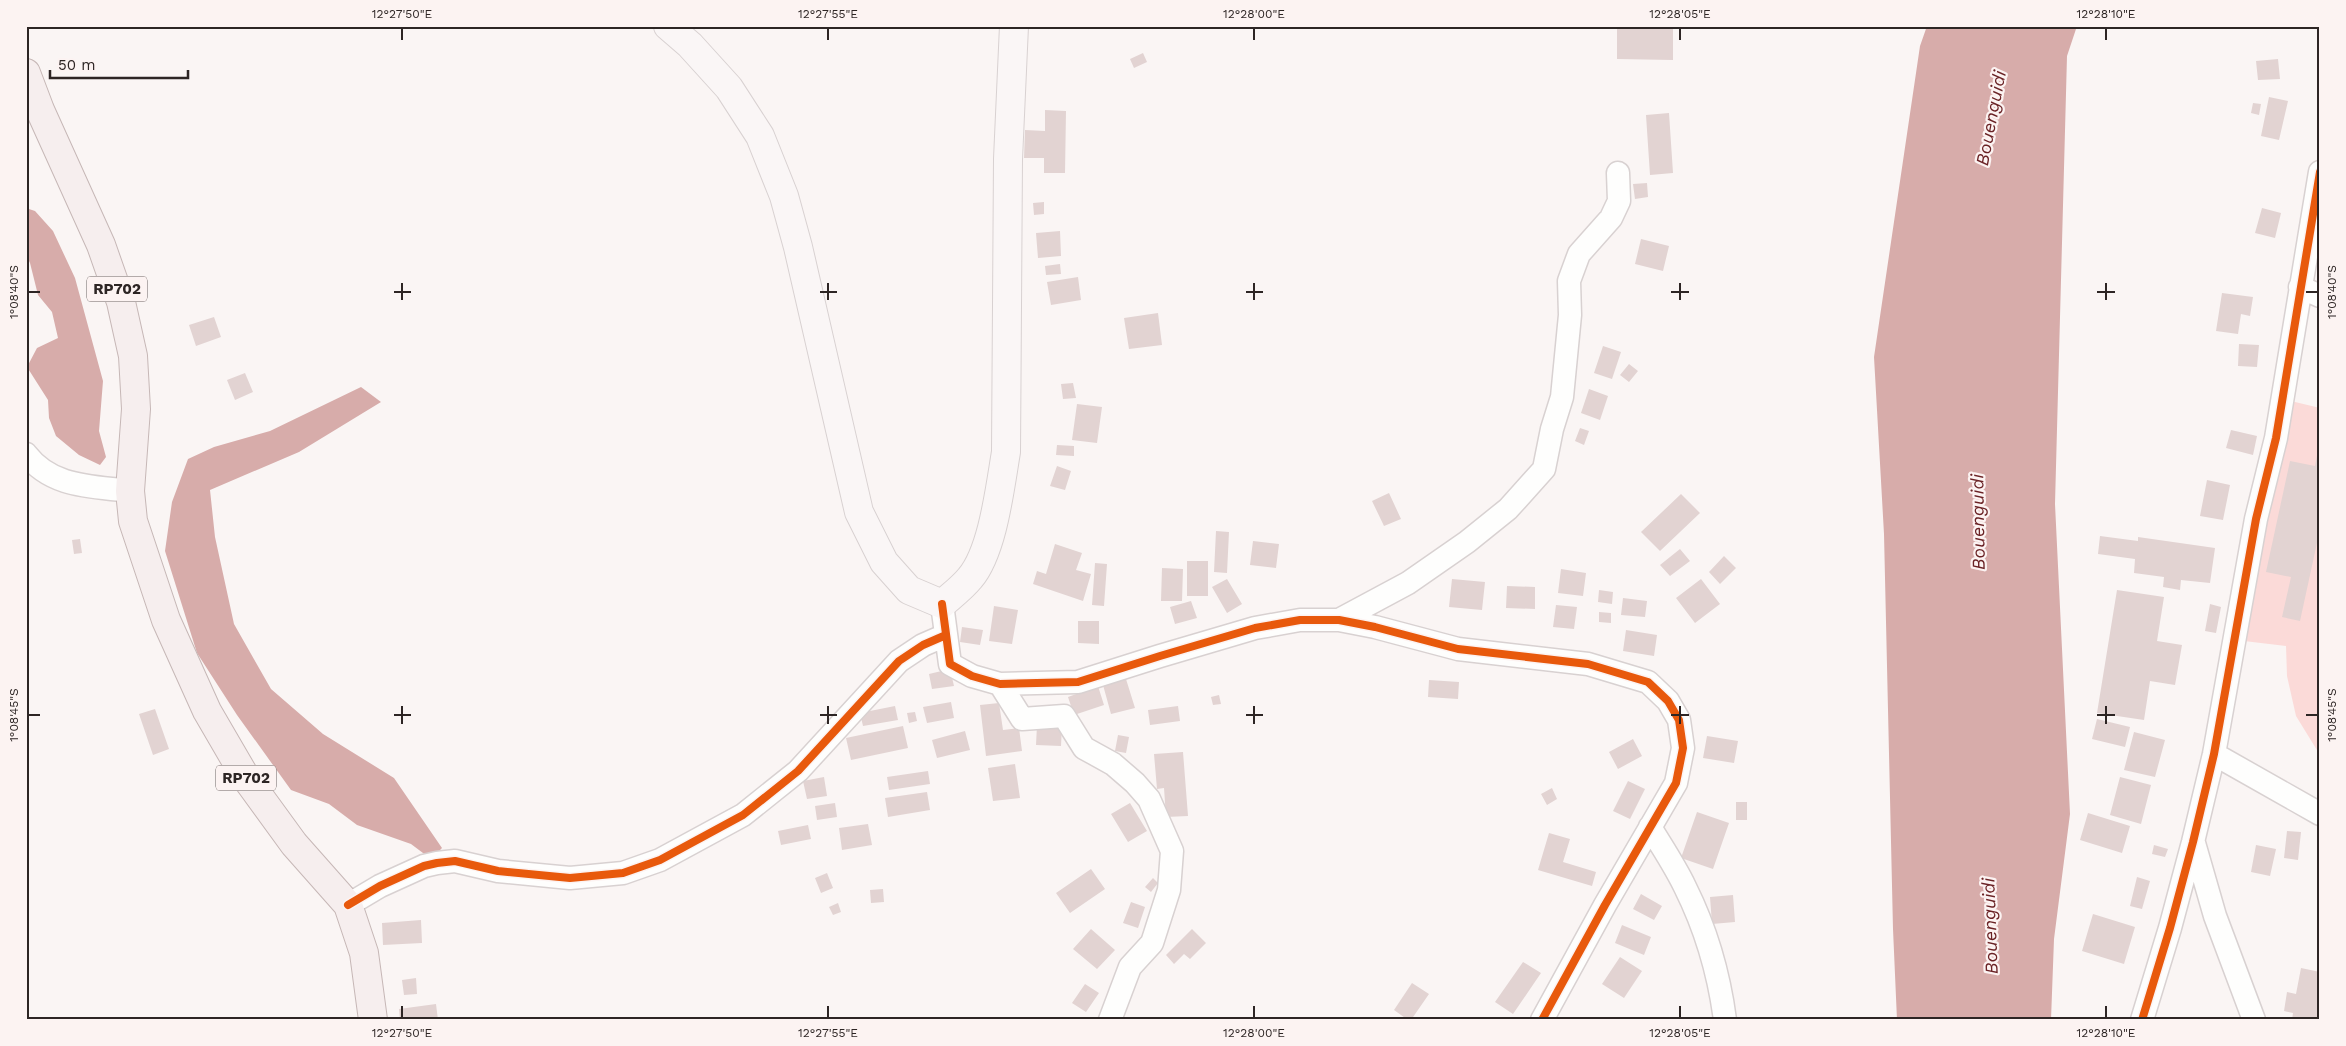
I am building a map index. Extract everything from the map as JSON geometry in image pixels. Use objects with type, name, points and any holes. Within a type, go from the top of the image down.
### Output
[{"type":"main road","points":[[668,26],[693,36],[729,88],[760,136],[784,196],[814,312],[859,512],[871,539],[884,562],[909,590],[942,604],[971,577],[986,547],[999,497],[1006,452],[1008,159],[1014,26]]},
{"type":"main road","name":"RP702","points":[[26,73],[40,110],[101,245],[122,302],[133,356],[136,409],[130,491],[133,521],[166,620],[207,711],[246,778],[294,844],[348,905],[364,953],[373,1020]]},
{"type":"street","points":[[2142,1020],[2170,928],[2214,754],[2256,519],[2310,291],[2320,172]]},
{"type":"street","points":[[1339,620],[1408,583],[1467,542],[1508,509],[1544,469],[1552,429],[1562,397],[1570,315],[1569,281],[1579,254],[1611,218],[1619,201],[1618,173]]},
{"type":"street","points":[[26,454],[36,467],[56,480],[130,491]]},
{"type":"street","points":[[942,604],[950,664],[972,676],[1000,684],[1078,682],[1255,628],[1300,620],[1339,620],[1375,627],[1458,649],[1588,664],[1648,682],[1668,701],[1679,720],[1683,748],[1676,783],[1542,1020]]},
{"type":"street","points":[[348,905],[387,883],[437,862],[455,861],[498,871],[570,878],[623,873],[660,860],[742,815],[798,772],[899,660],[923,645],[946,635]]},
{"type":"street","points":[[1000,684],[1022,719],[1064,716],[1084,748],[1113,764],[1135,783],[1149,799],[1172,851],[1169,890],[1152,943],[1130,967],[1110,1020]]},
{"type":"street","points":[[2214,754],[2250,777],[2320,814]]},
{"type":"street","points":[[1650,827],[1685,887],[1702,925],[1718,975],[1725,1020]]},
{"type":"street","points":[[2193,842],[2214,916],[2254,1020]]},
{"type":"shaded area","points":[[2291,401],[2320,408],[2320,755],[2296,716],[2287,676],[2286,646],[2244,641]]},
{"type":"water","name":"Bouenguidi","points":[[1927,26],[2077,26],[2067,56],[2055,504],[2070,814],[2054,939],[2051,1020],[1897,1020],[1893,929],[1884,534],[1874,357],[1920,46]]},
{"type":"water","points":[[26,208],[35,211],[53,231],[75,278],[103,381],[99,431],[106,457],[100,465],[79,455],[56,436],[49,418],[48,400],[27,367],[37,348],[58,338],[52,312],[38,295],[30,263],[26,255]]},
{"type":"water","points":[[361,387],[381,402],[299,452],[210,490],[215,537],[234,624],[271,689],[323,734],[394,778],[442,848],[431,859],[411,844],[357,825],[329,804],[291,790],[237,715],[197,653],[165,551],[172,502],[188,459],[214,447],[270,431]]},
{"type":"building","points":[[1617,26],[1673,26],[1673,60],[1617,59]]},
{"type":"building","points":[[1143,53],[1147,62],[1134,68],[1130,59]]},
{"type":"building","points":[[2278,59],[2280,79],[2258,80],[2256,61]]},
{"type":"building","points":[[2269,97],[2288,101],[2279,140],[2261,136]]},
{"type":"building","points":[[2253,103],[2261,104],[2259,115],[2251,113]]},
{"type":"building","points":[[1045,110],[1066,111],[1065,173],[1044,173],[1044,158],[1024,158],[1025,130],[1045,131]]},
{"type":"building","points":[[1669,113],[1673,173],[1650,175],[1646,115]]},
{"type":"building","points":[[1647,183],[1648,197],[1635,199],[1633,184]]},
{"type":"building","points":[[1044,202],[1044,214],[1034,215],[1033,203]]},
{"type":"building","points":[[2262,208],[2281,213],[2275,238],[2255,233]]},
{"type":"building","points":[[1060,231],[1061,256],[1038,258],[1036,233]]},
{"type":"building","points":[[1641,239],[1669,246],[1663,271],[1635,264]]},
{"type":"building","points":[[1060,264],[1061,274],[1046,275],[1045,266]]},
{"type":"building","points":[[1078,277],[1081,300],[1051,305],[1047,282]]},
{"type":"building","points":[[2222,293],[2253,297],[2250,316],[2241,314],[2238,334],[2216,331]]},
{"type":"building","points":[[1158,313],[1162,345],[1129,349],[1124,318]]},
{"type":"building","points":[[214,317],[221,337],[196,346],[189,325]]},
{"type":"building","points":[[2239,344],[2259,345],[2257,367],[2238,366]]},
{"type":"building","points":[[1603,346],[1621,352],[1612,379],[1594,373]]},
{"type":"building","points":[[1629,364],[1638,371],[1629,382],[1620,375]]},
{"type":"building","points":[[245,373],[253,392],[235,400],[227,380]]},
{"type":"building","points":[[1073,383],[1076,398],[1063,399],[1061,384]]},
{"type":"building","points":[[1589,389],[1608,396],[1600,420],[1581,413]]},
{"type":"building","points":[[1077,404],[1102,407],[1097,443],[1072,440]]},
{"type":"building","points":[[1580,428],[1589,431],[1584,445],[1575,441]]},
{"type":"building","points":[[2231,430],[2257,436],[2253,455],[2226,448]]},
{"type":"building","points":[[1057,445],[1074,446],[1074,456],[1056,455]]},
{"type":"building","points":[[2319,445],[2320,529],[2300,621],[2282,617],[2291,577],[2266,572],[2290,461],[2315,466]]},
{"type":"building","points":[[1057,466],[1071,471],[1065,490],[1050,486]]},
{"type":"building","points":[[2207,480],[2230,485],[2223,520],[2200,516]]},
{"type":"building","points":[[1389,493],[1401,519],[1384,526],[1372,501]]},
{"type":"building","points":[[1681,494],[1700,513],[1660,551],[1641,532]]},
{"type":"building","points":[[1216,531],[1229,532],[1227,573],[1214,572]]},
{"type":"building","points":[[2100,536],[2138,541],[2138,537],[2215,548],[2210,583],[2181,580],[2180,590],[2163,587],[2164,577],[2134,573],[2135,559],[2098,554]]},
{"type":"building","points":[[80,539],[82,553],[74,554],[72,540]]},
{"type":"building","points":[[1253,541],[1279,544],[1276,568],[1250,565]]},
{"type":"building","points":[[1055,544],[1082,553],[1076,570],[1091,574],[1083,601],[1033,584],[1037,571],[1046,574]]},
{"type":"building","points":[[1680,549],[1690,561],[1670,576],[1660,565]]},
{"type":"building","points":[[1724,556],[1736,568],[1720,584],[1709,572]]},
{"type":"building","points":[[1187,561],[1208,561],[1208,596],[1187,596]]},
{"type":"building","points":[[1095,563],[1107,564],[1104,606],[1092,605]]},
{"type":"building","points":[[1162,568],[1183,569],[1182,601],[1161,601]]},
{"type":"building","points":[[1561,569],[1586,573],[1583,596],[1558,593]]},
{"type":"building","points":[[1227,579],[1242,604],[1227,613],[1212,587]]},
{"type":"building","points":[[1452,579],[1485,582],[1482,610],[1449,607]]},
{"type":"building","points":[[1701,579],[1720,604],[1695,623],[1676,598]]},
{"type":"building","points":[[1507,586],[1535,587],[1535,609],[1506,608]]},
{"type":"building","points":[[1599,590],[1613,592],[1612,604],[1598,602]]},
{"type":"building","points":[[2117,590],[2164,597],[2157,641],[2182,645],[2175,685],[2150,681],[2144,720],[2097,713]]},
{"type":"building","points":[[1623,598],[1647,601],[1645,617],[1621,615]]},
{"type":"building","points":[[1191,601],[1197,618],[1175,624],[1170,607]]},
{"type":"building","points":[[2210,604],[2221,607],[2216,633],[2205,631]]},
{"type":"building","points":[[1556,605],[1577,607],[1574,629],[1553,627]]},
{"type":"building","points":[[994,606],[1018,610],[1012,644],[989,641]]},
{"type":"building","points":[[1599,612],[1611,613],[1611,623],[1599,622]]},
{"type":"building","points":[[1078,621],[1099,621],[1099,644],[1078,643]]},
{"type":"building","points":[[962,627],[983,630],[980,645],[960,642]]},
{"type":"building","points":[[1626,630],[1657,635],[1654,656],[1623,651]]},
{"type":"building","points":[[950,669],[954,686],[932,689],[929,674]]},
{"type":"building","points":[[1126,679],[1135,708],[1111,714],[1103,685]]},
{"type":"building","points":[[1429,680],[1459,682],[1458,699],[1428,697]]},
{"type":"building","points":[[1098,686],[1104,705],[1074,715],[1068,697]]},
{"type":"building","points":[[1219,695],[1221,704],[1213,705],[1211,697]]},
{"type":"building","points":[[951,702],[954,718],[927,723],[923,707]]},
{"type":"building","points":[[999,703],[1003,730],[1019,728],[1022,751],[986,756],[980,705]]},
{"type":"building","points":[[895,706],[898,720],[863,726],[860,713]]},
{"type":"building","points":[[1178,706],[1180,721],[1150,725],[1148,710]]},
{"type":"building","points":[[155,709],[169,749],[153,755],[139,714]]},
{"type":"building","points":[[915,712],[917,721],[909,723],[907,713]]},
{"type":"building","points":[[2097,719],[2130,727],[2125,747],[2092,739]]},
{"type":"building","points":[[1037,725],[1062,726],[1061,746],[1036,745]]},
{"type":"building","points":[[903,726],[908,748],[851,760],[846,738]]},
{"type":"building","points":[[965,731],[970,750],[937,758],[932,740]]},
{"type":"building","points":[[2134,732],[2165,740],[2155,777],[2124,770]]},
{"type":"building","points":[[1118,735],[1129,737],[1126,753],[1115,751]]},
{"type":"building","points":[[1707,736],[1738,741],[1734,763],[1703,758]]},
{"type":"building","points":[[1633,739],[1642,756],[1618,769],[1609,752]]},
{"type":"building","points":[[1183,752],[1188,816],[1166,817],[1164,788],[1157,789],[1154,754]]},
{"type":"building","points":[[1015,764],[1020,798],[993,801],[988,768]]},
{"type":"building","points":[[928,771],[930,784],[889,790],[887,777]]},
{"type":"building","points":[[824,777],[827,796],[807,799],[803,781]]},
{"type":"building","points":[[2120,777],[2151,785],[2141,824],[2110,815]]},
{"type":"building","points":[[1628,781],[1645,789],[1630,819],[1613,811]]},
{"type":"building","points":[[1552,788],[1557,799],[1547,805],[1541,794]]},
{"type":"building","points":[[927,792],[930,810],[888,817],[885,798]]},
{"type":"building","points":[[1736,802],[1747,802],[1747,820],[1736,820]]},
{"type":"building","points":[[835,803],[837,817],[817,820],[815,806]]},
{"type":"building","points":[[1130,803],[1147,831],[1128,842],[1111,814]]},
{"type":"building","points":[[1697,812],[1729,823],[1713,869],[1681,858]]},
{"type":"building","points":[[2088,813],[2130,826],[2122,853],[2080,840]]},
{"type":"building","points":[[868,824],[872,845],[842,850],[839,828]]},
{"type":"building","points":[[808,825],[811,839],[781,845],[778,831]]},
{"type":"building","points":[[2287,831],[2301,832],[2298,860],[2284,858]]},
{"type":"building","points":[[1549,833],[1570,839],[1563,862],[1596,872],[1592,886],[1538,870]]},
{"type":"building","points":[[2154,845],[2168,849],[2165,857],[2152,854]]},
{"type":"building","points":[[2256,845],[2276,849],[2270,876],[2251,872]]},
{"type":"building","points":[[1091,869],[1105,889],[1070,913],[1056,893]]},
{"type":"building","points":[[827,873],[833,888],[821,893],[815,878]]},
{"type":"building","points":[[2137,877],[2150,881],[2142,909],[2130,906]]},
{"type":"building","points":[[1153,878],[1158,883],[1151,892],[1145,887]]},
{"type":"building","points":[[883,889],[884,902],[871,903],[870,890]]},
{"type":"building","points":[[1641,894],[1662,906],[1654,920],[1633,909]]},
{"type":"building","points":[[1733,895],[1735,922],[1712,924],[1710,897]]},
{"type":"building","points":[[1131,902],[1145,907],[1138,928],[1123,923]]},
{"type":"building","points":[[838,903],[841,912],[833,915],[829,907]]},
{"type":"building","points":[[2093,914],[2135,927],[2124,964],[2082,951]]},
{"type":"building","points":[[421,920],[422,943],[383,945],[382,923]]},
{"type":"building","points":[[1622,925],[1651,937],[1644,955],[1615,943]]},
{"type":"building","points":[[1091,929],[1115,950],[1097,969],[1073,949]]},
{"type":"building","points":[[1192,929],[1206,943],[1190,959],[1184,954],[1174,964],[1166,955]]},
{"type":"building","points":[[1620,957],[1642,971],[1624,998],[1602,984]]},
{"type":"building","points":[[1523,962],[1541,973],[1513,1014],[1495,1002]]},
{"type":"building","points":[[2301,968],[2320,972],[2320,1020],[2292,1020],[2293,1013],[2284,1011],[2287,992],[2296,994]]},
{"type":"building","points":[[416,978],[417,994],[404,995],[402,980]]},
{"type":"building","points":[[1412,983],[1429,994],[1411,1020],[1408,1020],[1394,1010]]},
{"type":"building","points":[[1085,984],[1099,993],[1086,1012],[1072,1003]]},
{"type":"building","points":[[436,1004],[438,1020],[400,1020],[399,1009]]},
{"type":"cycle path","points":[[2142,1020],[2170,928],[2214,754],[2256,519],[2276,438],[2320,172]]},
{"type":"cycle path","points":[[942,604],[950,664],[972,676],[1000,684],[1078,682],[1255,628],[1300,620],[1339,620],[1375,627],[1458,649],[1588,664],[1648,682],[1668,701],[1679,720],[1683,748],[1676,783],[1605,905],[1542,1020]]},
{"type":"cycle path","points":[[348,905],[380,886],[424,866],[437,863],[455,861],[498,871],[570,878],[623,873],[660,860],[743,815],[798,771],[899,661],[923,645],[946,635]]}]
